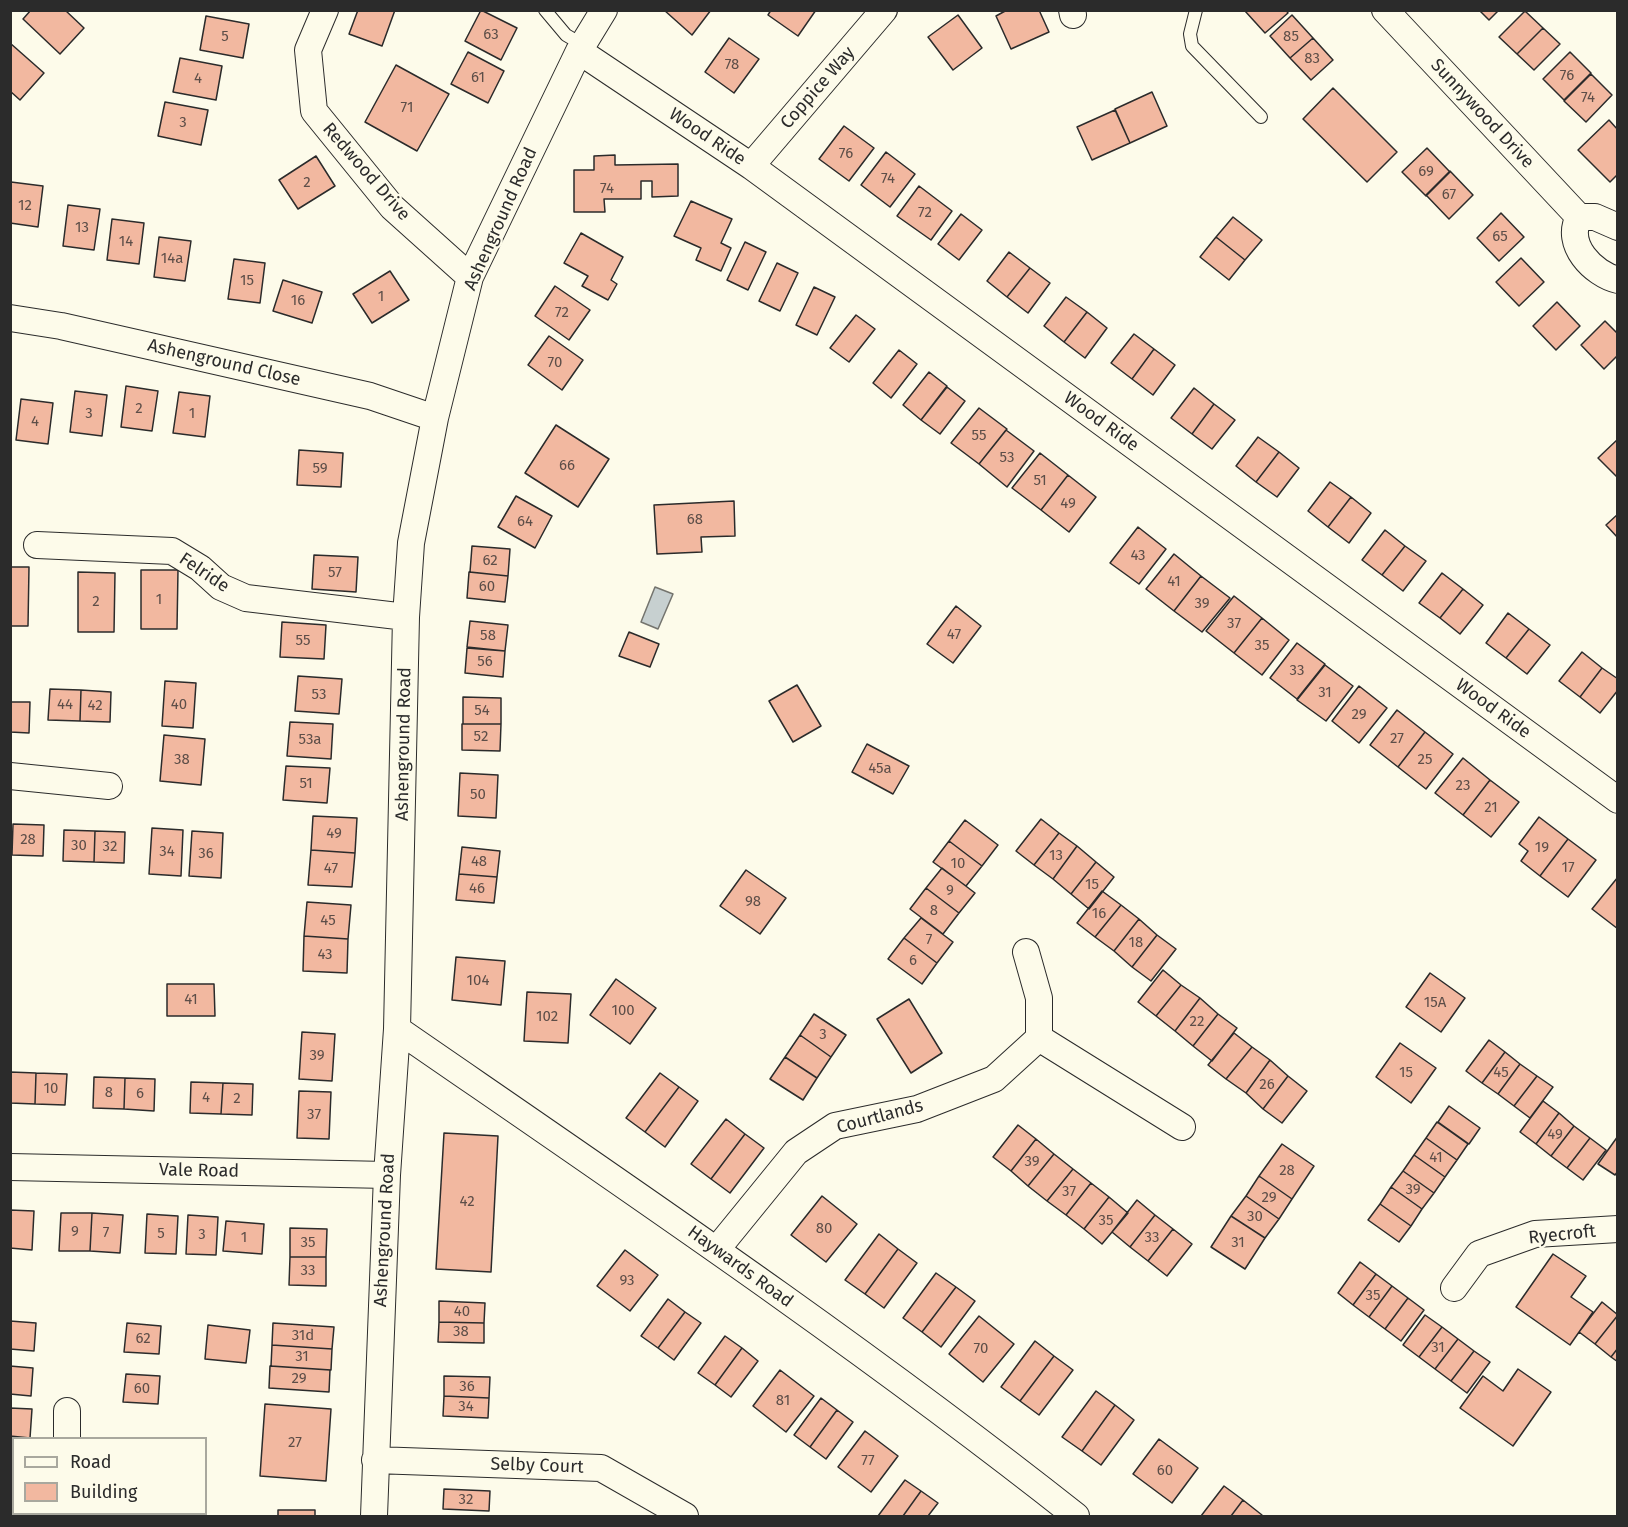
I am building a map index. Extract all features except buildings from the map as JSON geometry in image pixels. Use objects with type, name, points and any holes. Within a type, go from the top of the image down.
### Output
[{"type":"street","name":"Redwood Drive","points":[[325,10],[308,50],[314,111],[392,207],[470,277]]},
{"type":"street","name":"Ashenground Road","points":[[374,1516],[387,1175],[397,1029],[405,617],[411,543],[435,418],[470,277],[581,48],[604,10]]},
{"type":"street","name":"Coppice Way","points":[[751,166],[884,10]]},
{"type":"street","name":"Sunnywood Drive","points":[[1386,10],[1579,217]]},
{"type":"street","name":"Wood Ride","points":[[581,48],[751,166],[1617,800]]},
{"type":"street","points":[[1617,227],[1595,217],[1579,217],[1575,230],[1579,251],[1601,274],[1617,280]]},
{"type":"street","name":"Ashenground Close","points":[[10,318],[61,326],[370,396],[435,418]]},
{"type":"street","name":"Felride","points":[[37,545],[172,551],[201,568],[221,587],[246,598],[405,617]]},
{"type":"street","points":[[10,776],[109,786]]},
{"type":"street","points":[[1026,952],[1039,998],[1039,1038],[1182,1127]]},
{"type":"street","name":"Haywards Road","points":[[397,1029],[717,1249],[994,1452],[1076,1516]]},
{"type":"street","name":"Courtlands","points":[[717,1249],[796,1152],[835,1126],[917,1109],[994,1079],[1039,1038]]},
{"type":"street","name":"Vale Road","points":[[10,1167],[387,1175]]},
{"type":"street","name":"Ryecroft","points":[[1454,1288],[1479,1254],[1535,1234],[1617,1229]]},
{"type":"street","points":[[67,1411],[67,1437]]},
{"type":"street","name":"Selby Court","points":[[375,1460],[601,1468],[685,1516]]},
{"type":"lane","points":[[545,10],[566,35],[581,48]]},
{"type":"lane","points":[[1196,10],[1190,34],[1191,46],[1261,117]]},
{"type":"shaded area","points":[[655,587],[673,594],[658,629],[641,622]]}]
